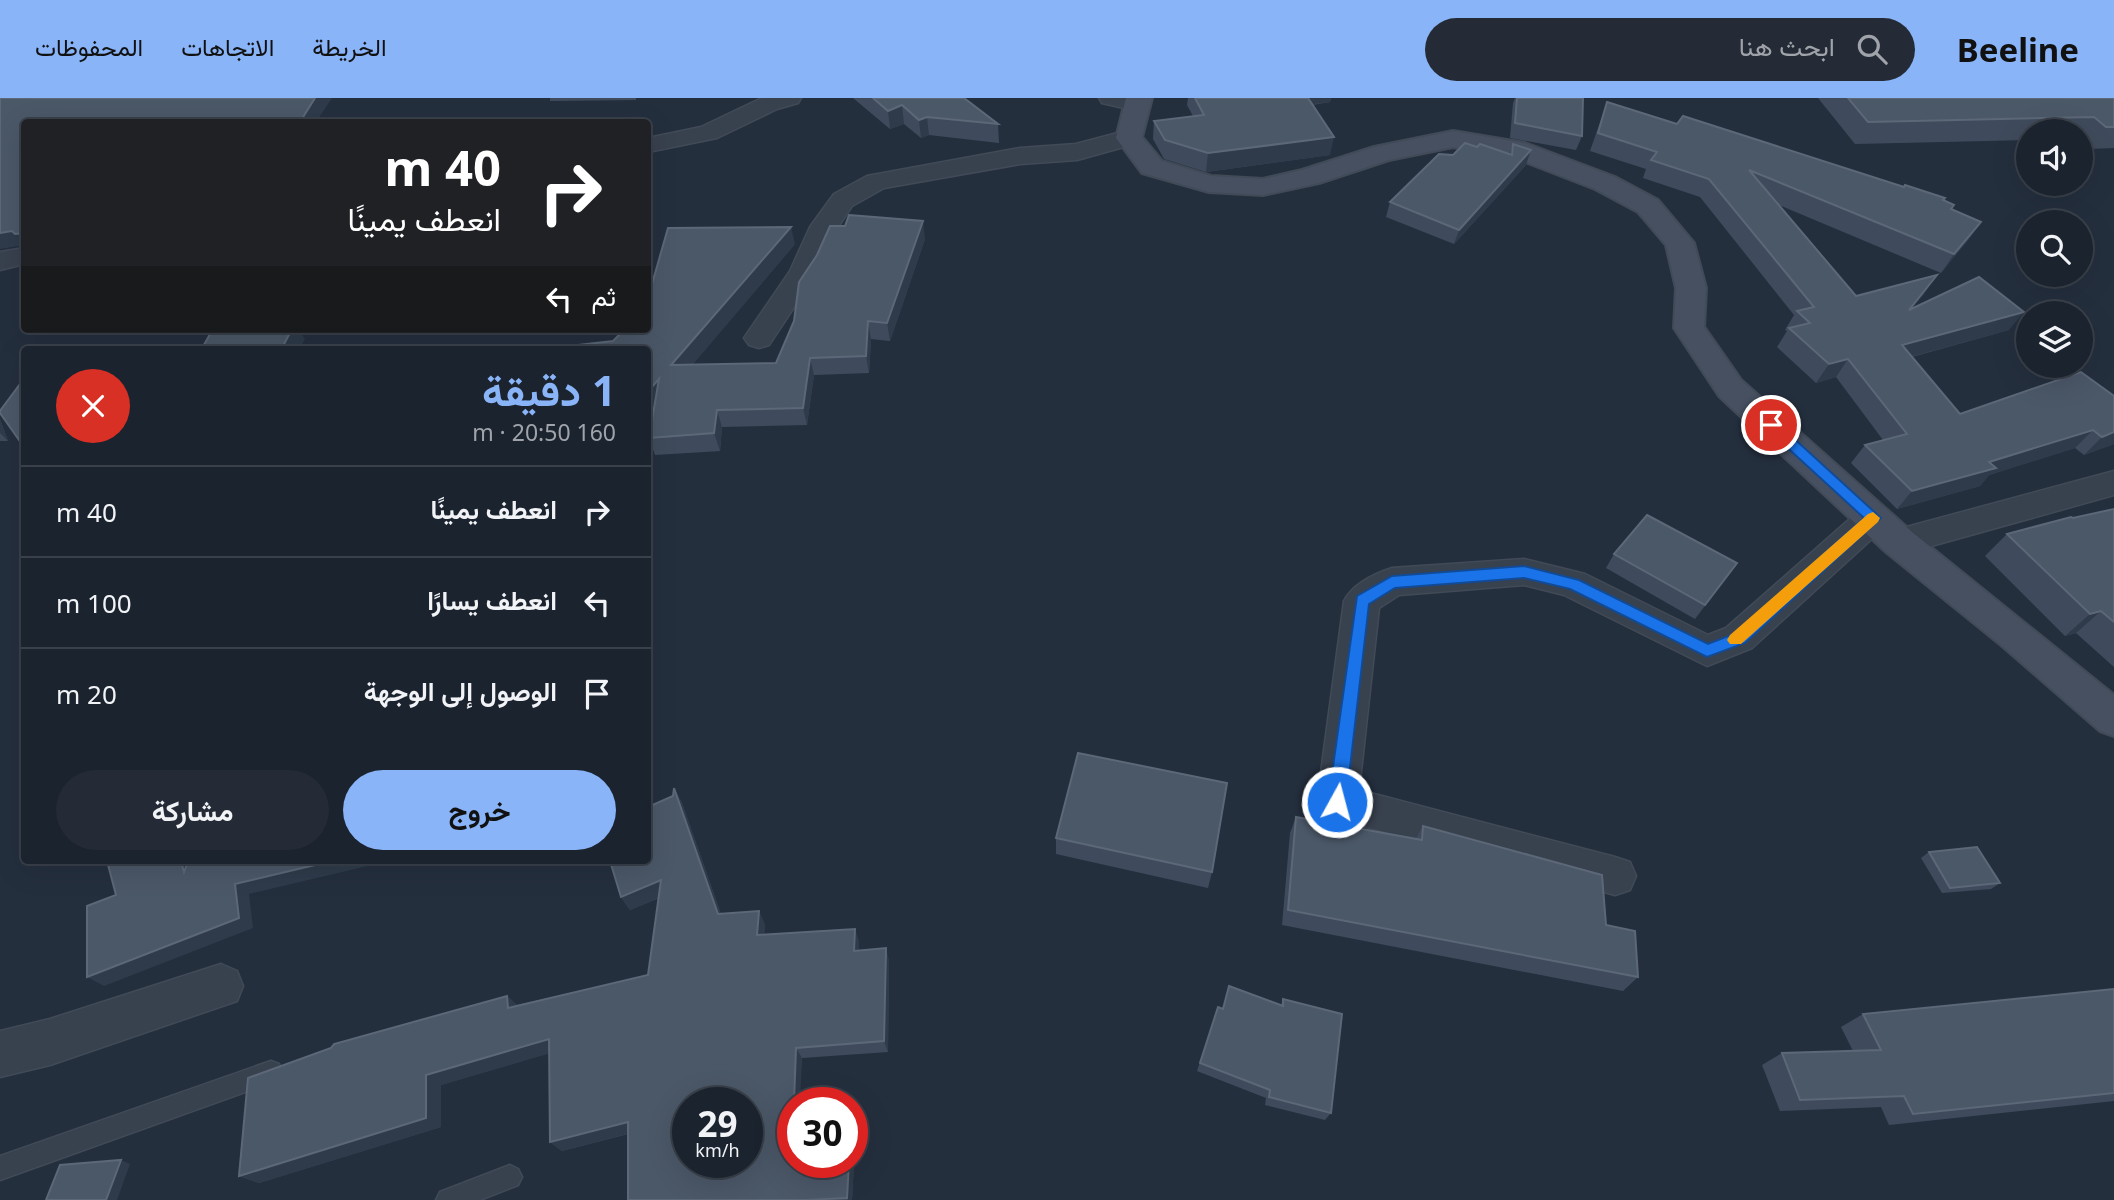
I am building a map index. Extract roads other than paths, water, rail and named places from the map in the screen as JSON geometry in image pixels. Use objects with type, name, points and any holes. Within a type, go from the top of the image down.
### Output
[{"type":"street","points":[[651,144],[708,134],[768,104],[789,98]]},
{"type":"street","points":[[1111,98],[1137,104],[1139,98]]},
{"type":"street","points":[[1129,138],[1139,98]]},
{"type":"street","points":[[759,338],[804,271],[824,227],[843,200],[876,182],[1020,156],[1077,152],[1129,138]]},
{"type":"street","points":[[1129,138],[1152,167],[1209,184],[1263,187],[1309,177],[1383,153],[1452,139],[1516,149],[1605,183],[1648,206],[1680,243],[1691,288],[1689,328],[1730,388],[1886,530],[2114,719]]},
{"type":"street","points":[[0,261],[21,257]]},
{"type":"street","points":[[1615,876],[1337,802],[1362,601],[1392,582],[1524,572],[1573,584],[1707,650],[1739,638],[1886,530],[2114,483]]},
{"type":"street","points":[[0,1055],[50,1042],[222,986]]},
{"type":"lane","points":[[0,1168],[287,1066]]},
{"type":"lane","points":[[448,1200],[510,1177]]}]
